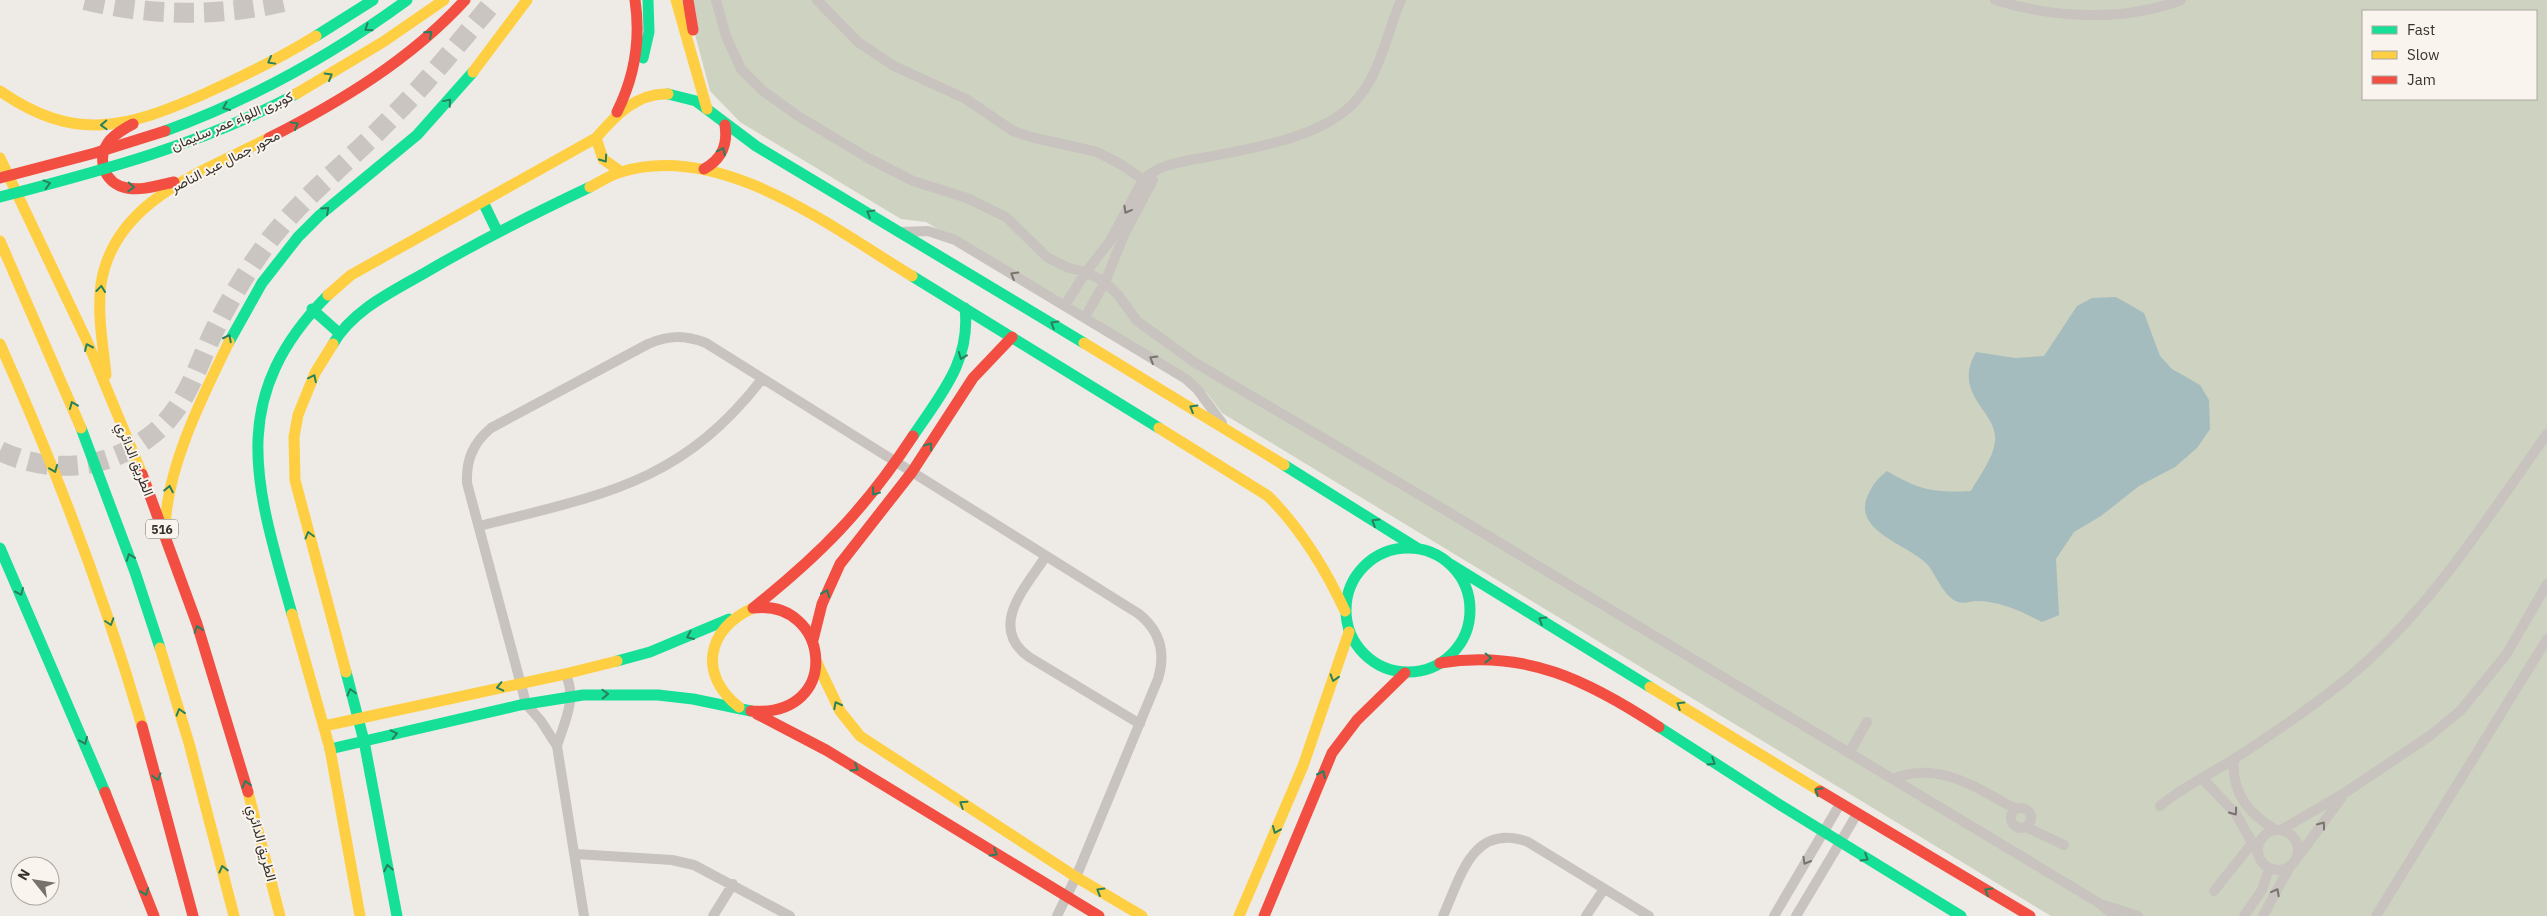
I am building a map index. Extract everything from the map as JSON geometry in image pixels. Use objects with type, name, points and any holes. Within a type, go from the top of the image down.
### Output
[{"type":"main road","points":[[184,181],[132,189],[120,186],[109,178],[103,167],[104,148],[112,138],[139,120],[200,96],[265,65],[373,0]]},
{"type":"main road","name":"كوبرى اللواء عمر سليمان","points":[[0,178],[86,156],[215,112],[316,62],[408,0]]},
{"type":"main road","name":"كوبرى اللواء عمر سليمان","points":[[0,197],[154,154],[253,115],[354,62],[444,0]]},
{"type":"main road","name":"محور جمال عبد الناصر","points":[[107,390],[100,297],[109,256],[123,230],[142,208],[184,181],[287,130],[344,96],[425,38],[464,0]]},
{"type":"main road","points":[[166,538],[166,505],[177,458],[227,341],[252,296],[283,254],[319,216],[397,153],[430,122],[467,79],[527,0]]},
{"type":"main road","points":[[630,84],[638,41],[634,0]]},
{"type":"main road","points":[[360,916],[330,749],[264,516],[256,436],[269,383],[280,358],[312,309],[326,294],[351,275],[596,138],[617,113],[641,65],[648,43],[650,21],[648,0]]},
{"type":"main road","points":[[676,0],[707,109]]},
{"type":"main road","points":[[688,0],[696,69]]},
{"type":"main road","points":[[0,91],[32,111],[67,122],[103,125],[139,120]]},
{"type":"main road","points":[[617,113],[635,101],[653,94],[674,94],[691,99],[707,109],[725,125],[1225,428],[1417,548],[1434,553],[1840,804],[2030,916]]},
{"type":"main road","points":[[704,169],[712,165],[723,151],[726,143],[725,125]]},
{"type":"main road","points":[[596,138],[602,159],[620,172]]},
{"type":"main road","name":"الطريق الدائري","points":[[0,158],[64,293],[107,390],[166,538],[223,705],[258,828],[280,916]]},
{"type":"main road","points":[[397,916],[364,741],[301,506],[295,471],[294,437],[300,408],[314,373],[340,333],[350,321],[381,298],[497,231],[620,172],[671,165],[704,169],[734,177],[782,198],[1012,336],[1268,496],[1292,519],[1316,552],[1345,611],[1349,632],[1358,648],[1371,661],[1387,669],[1417,672],[1440,664],[1460,660],[1500,659],[1529,664],[1557,672],[1630,710],[1822,832],[1961,916]]},
{"type":"main road","points":[[483,202],[497,231]]},
{"type":"main road","points":[[0,241],[70,397],[134,566],[188,739],[234,916]]},
{"type":"main road","points":[[324,726],[565,674],[650,652],[753,608],[802,568],[839,533],[866,503],[897,462],[962,357],[968,333],[965,308]]},
{"type":"main road","points":[[312,309],[340,333]]},
{"type":"main road","points":[[813,640],[822,604],[840,564],[912,472],[973,378],[1012,336]]},
{"type":"main road","points":[[0,344],[52,464],[106,609],[149,750],[193,916]]},
{"type":"main road","points":[[0,548],[83,738],[154,916]]},
{"type":"main road","points":[[1345,611],[1348,593],[1355,577],[1366,563],[1382,553],[1399,548],[1417,548]]},
{"type":"main road","points":[[1440,664],[1453,653],[1462,640],[1469,624],[1468,592],[1461,576],[1450,564]]},
{"type":"main road","points":[[753,608],[771,608],[789,613],[803,624],[813,640],[817,662],[839,710],[848,724],[860,736],[1076,877],[1142,916]]},
{"type":"main road","points":[[735,616],[722,629],[714,645],[711,663],[715,680],[725,696],[739,707]]},
{"type":"main road","points":[[1239,916],[1303,766],[1349,632]]},
{"type":"main road","points":[[751,712],[769,713],[787,708],[802,696],[813,681],[817,662]]},
{"type":"main road","points":[[1264,916],[1332,753],[1346,730],[1366,707],[1405,672]]},
{"type":"main road","points":[[330,749],[526,704],[572,696],[629,693],[695,699],[739,707],[826,750],[1066,898],[1099,916]]},
{"type":"street","points":[[716,0],[726,36],[741,69],[776,101],[798,116],[886,168],[913,181],[968,198],[992,209],[1020,228],[1048,258],[1069,268],[1086,272],[1105,282],[1119,296],[1138,321],[1152,334],[1194,362],[1430,501],[1849,753],[2099,904],[2115,916]]},
{"type":"street","points":[[817,0],[858,42],[894,66],[966,99],[1013,131],[1035,138],[1098,152],[1122,165],[1147,183]]},
{"type":"street","points":[[1065,305],[1155,172],[1182,162],[1269,144],[1319,126],[1340,115],[1359,98],[1370,81],[1401,0]]},
{"type":"street","points":[[1995,0],[2034,10],[2116,14],[2142,12],[2182,0]]},
{"type":"street","points":[[1085,317],[1105,282],[1147,183]]},
{"type":"street","points":[[900,232],[914,230],[942,234],[1085,317],[1186,379],[1197,389],[1225,428]]},
{"type":"street","points":[[584,916],[576,854],[557,746],[544,725],[526,704],[467,472],[471,452],[483,435],[500,423],[648,344],[670,337],[694,338],[706,343],[1139,614],[1156,632],[1163,655],[1162,667],[1076,877],[1057,916]]},
{"type":"street","points":[[480,526],[609,493],[636,482],[691,450],[717,429],[742,405],[762,379]]},
{"type":"street","points":[[2160,806],[2174,794],[2234,759],[2344,682],[2402,628],[2442,580],[2547,434]]},
{"type":"street","points":[[1046,556],[1011,614],[1010,634],[1014,643],[1029,657],[1140,724]]},
{"type":"street","points":[[2258,853],[2260,841],[2264,836],[2346,792],[2431,735],[2473,698],[2506,655],[2547,584]]},
{"type":"street","points":[[2376,916],[2547,639]]},
{"type":"street","points":[[557,746],[572,696],[565,674]]},
{"type":"street","points":[[1849,753],[1868,722]]},
{"type":"street","points":[[2234,759],[2236,786],[2244,803],[2258,818],[2294,837],[2298,843],[2298,857]]},
{"type":"street","points":[[1892,779],[1918,772],[1945,774],[2016,809],[2024,808],[2030,813],[2031,821],[2026,826],[2064,845]]},
{"type":"street","points":[[2202,778],[2226,801],[2253,842],[2260,860],[2269,869],[2282,871],[2289,868]]},
{"type":"street","points":[[2264,916],[2289,868],[2346,792]]},
{"type":"street","points":[[1774,916],[1840,804]]},
{"type":"street","points":[[1796,916],[1857,814]]},
{"type":"street","points":[[1444,916],[1462,872],[1473,854],[1490,840],[1501,836],[1515,837],[1528,842],[1650,916]]},
{"type":"street","points":[[2214,891],[2253,842]]},
{"type":"street","points":[[576,854],[672,860],[694,865],[733,884],[790,916]]},
{"type":"street","points":[[2244,916],[2262,890],[2269,869]]},
{"type":"street","points":[[713,916],[733,884]]},
{"type":"street","points":[[1586,916],[1604,889]]},
{"type":"street","points":[[2099,904],[2138,916]]},
{"type":"green space","points":[[686,0],[2547,0],[2547,916],[2051,916],[1222,413],[1206,392],[926,222],[901,219],[740,122],[710,91]]},
{"type":"water","points":[[2116,297],[2144,313],[2160,356],[2172,369],[2200,385],[2209,400],[2210,429],[2197,448],[2175,467],[2139,486],[2101,516],[2074,532],[2056,559],[2059,615],[2042,622],[2003,605],[1986,601],[1958,602],[1944,591],[1927,564],[1874,528],[1865,508],[1870,491],[1887,471],[1927,489],[1937,491],[1971,491],[1989,461],[1995,442],[1994,431],[1990,421],[1972,392],[1969,380],[1970,367],[1976,352],[2015,358],[2044,356],[2077,306],[2092,298]]},
{"type":"tunnel","points":[[85,0],[137,10],[188,13],[240,10],[292,0]]},
{"type":"tunnel","points":[[0,451],[38,463],[57,466],[76,465],[114,457],[132,448],[162,426],[181,401],[227,307],[246,273],[268,242],[297,209],[418,90],[495,0]]},
{"type":"traffic: fast","points":[[316,36],[373,0]]},
{"type":"traffic: fast","points":[[165,131],[229,105],[291,74],[350,39],[407,0]]},
{"type":"traffic: fast","points":[[643,58],[649,32],[648,0]]},
{"type":"traffic: fast","points":[[229,342],[262,283],[298,237],[320,215],[417,135],[473,72]]},
{"type":"traffic: fast","points":[[0,197],[114,166],[188,142],[225,128],[296,94]]},
{"type":"traffic: fast","points":[[668,94],[696,101],[756,146],[1084,343]]},
{"type":"traffic: fast","points":[[333,344],[352,321],[388,294],[488,238],[590,187]]},
{"type":"traffic: fast","points":[[483,202],[497,231]]},
{"type":"traffic: fast","points":[[912,276],[1159,428]]},
{"type":"traffic: fast","points":[[292,614],[268,526],[261,485],[258,447],[262,409],[274,371],[295,334],[328,295]]},
{"type":"traffic: fast","points":[[913,436],[943,391],[959,361],[966,327],[965,308]]},
{"type":"traffic: fast","points":[[312,309],[339,333]]},
{"type":"traffic: fast","points":[[81,428],[135,572],[160,648]]},
{"type":"traffic: fast","points":[[1284,465],[1417,548]]},
{"type":"traffic: fast","points":[[0,548],[105,792]]},
{"type":"traffic: fast","points":[[1408,548],[1432,553],[1443,558],[1452,566],[1460,575],[1465,586],[1470,610],[1465,634],[1460,645],[1452,654],[1443,662],[1432,667],[1408,672],[1384,667],[1373,662],[1364,654],[1356,645],[1351,634],[1346,610],[1351,586],[1356,575],[1364,566],[1373,558],[1384,553],[1408,548]]},
{"type":"traffic: fast","points":[[1450,564],[1650,687]]},
{"type":"traffic: fast","points":[[617,661],[650,652],[729,619]]},
{"type":"traffic: fast","points":[[346,672],[364,741],[397,916]]},
{"type":"traffic: fast","points":[[330,749],[520,705],[583,695],[658,695],[693,699],[751,711]]},
{"type":"traffic: fast","points":[[1659,727],[1777,803],[1961,916]]},
{"type":"traffic: slow","points":[[296,94],[383,42],[444,0]]},
{"type":"traffic: slow","points":[[473,72],[527,0]]},
{"type":"traffic: slow","points":[[676,0],[707,109]]},
{"type":"traffic: slow","points":[[0,91],[27,107],[53,118],[77,124],[101,125],[125,122],[176,106],[204,94],[261,67],[316,36]]},
{"type":"traffic: slow","points":[[328,295],[351,275],[596,138],[627,107],[646,97],[668,94]]},
{"type":"traffic: slow","points":[[106,375],[100,318],[101,284],[109,255],[123,231],[142,210],[165,192],[190,177],[269,138]]},
{"type":"traffic: slow","points":[[596,138],[603,159],[621,172]]},
{"type":"traffic: slow","points":[[0,158],[87,341],[142,474]]},
{"type":"traffic: slow","points":[[590,187],[621,172],[659,166],[697,168],[736,178],[774,194],[811,213],[912,276]]},
{"type":"traffic: slow","points":[[0,241],[81,428]]},
{"type":"traffic: slow","points":[[165,528],[167,505],[179,457],[197,409],[229,342]]},
{"type":"traffic: slow","points":[[1084,343],[1284,465]]},
{"type":"traffic: slow","points":[[0,344],[60,485],[78,533],[112,629],[142,726]]},
{"type":"traffic: slow","points":[[333,344],[315,373],[298,415],[294,437],[295,480],[346,672]]},
{"type":"traffic: slow","points":[[1159,428],[1268,496],[1292,522],[1312,550],[1345,611]]},
{"type":"traffic: slow","points":[[739,707],[726,694],[717,681],[713,667],[713,653],[717,640],[725,628],[737,617],[753,608]]},
{"type":"traffic: slow","points":[[292,614],[330,749],[360,916]]},
{"type":"traffic: slow","points":[[1239,916],[1303,766],[1349,632]]},
{"type":"traffic: slow","points":[[160,648],[189,743],[234,916]]},
{"type":"traffic: slow","points":[[324,726],[617,661]]},
{"type":"traffic: slow","points":[[817,663],[840,711],[860,736],[1076,877],[1142,916]]},
{"type":"traffic: slow","points":[[1650,687],[1820,791]]},
{"type":"traffic: slow","points":[[248,792],[280,916]]},
{"type":"traffic: jam","points":[[269,138],[322,110],[398,61],[444,22],[465,0]]},
{"type":"traffic: jam","points":[[617,112],[628,85],[635,58],[637,44],[635,0]]},
{"type":"traffic: jam","points":[[688,0],[693,30]]},
{"type":"traffic: jam","points":[[133,124],[115,135],[105,147],[103,162],[108,176],[119,186],[133,189],[174,182]]},
{"type":"traffic: jam","points":[[704,169],[715,161],[722,151],[726,139],[725,125]]},
{"type":"traffic: jam","points":[[0,178],[95,153],[165,131]]},
{"type":"traffic: jam","points":[[813,640],[822,604],[840,564],[912,472],[973,378],[1012,337]]},
{"type":"traffic: jam","points":[[753,608],[800,569],[840,529],[877,486],[913,436]]},
{"type":"traffic: jam","points":[[142,474],[197,624],[248,792]]},
{"type":"traffic: jam","points":[[751,711],[781,708],[801,696],[813,679],[816,658],[811,638],[798,621],[779,610],[753,608]]},
{"type":"traffic: jam","points":[[1440,663],[1471,660],[1501,661],[1529,665],[1556,672],[1607,696],[1659,727]]},
{"type":"traffic: jam","points":[[1264,916],[1332,753],[1357,720],[1405,673]]},
{"type":"traffic: jam","points":[[757,714],[826,750],[1099,916]]},
{"type":"traffic: jam","points":[[142,726],[193,916]]},
{"type":"traffic: jam","points":[[1820,791],[2030,916]]},
{"type":"traffic: jam","points":[[105,792],[154,916]]}]
